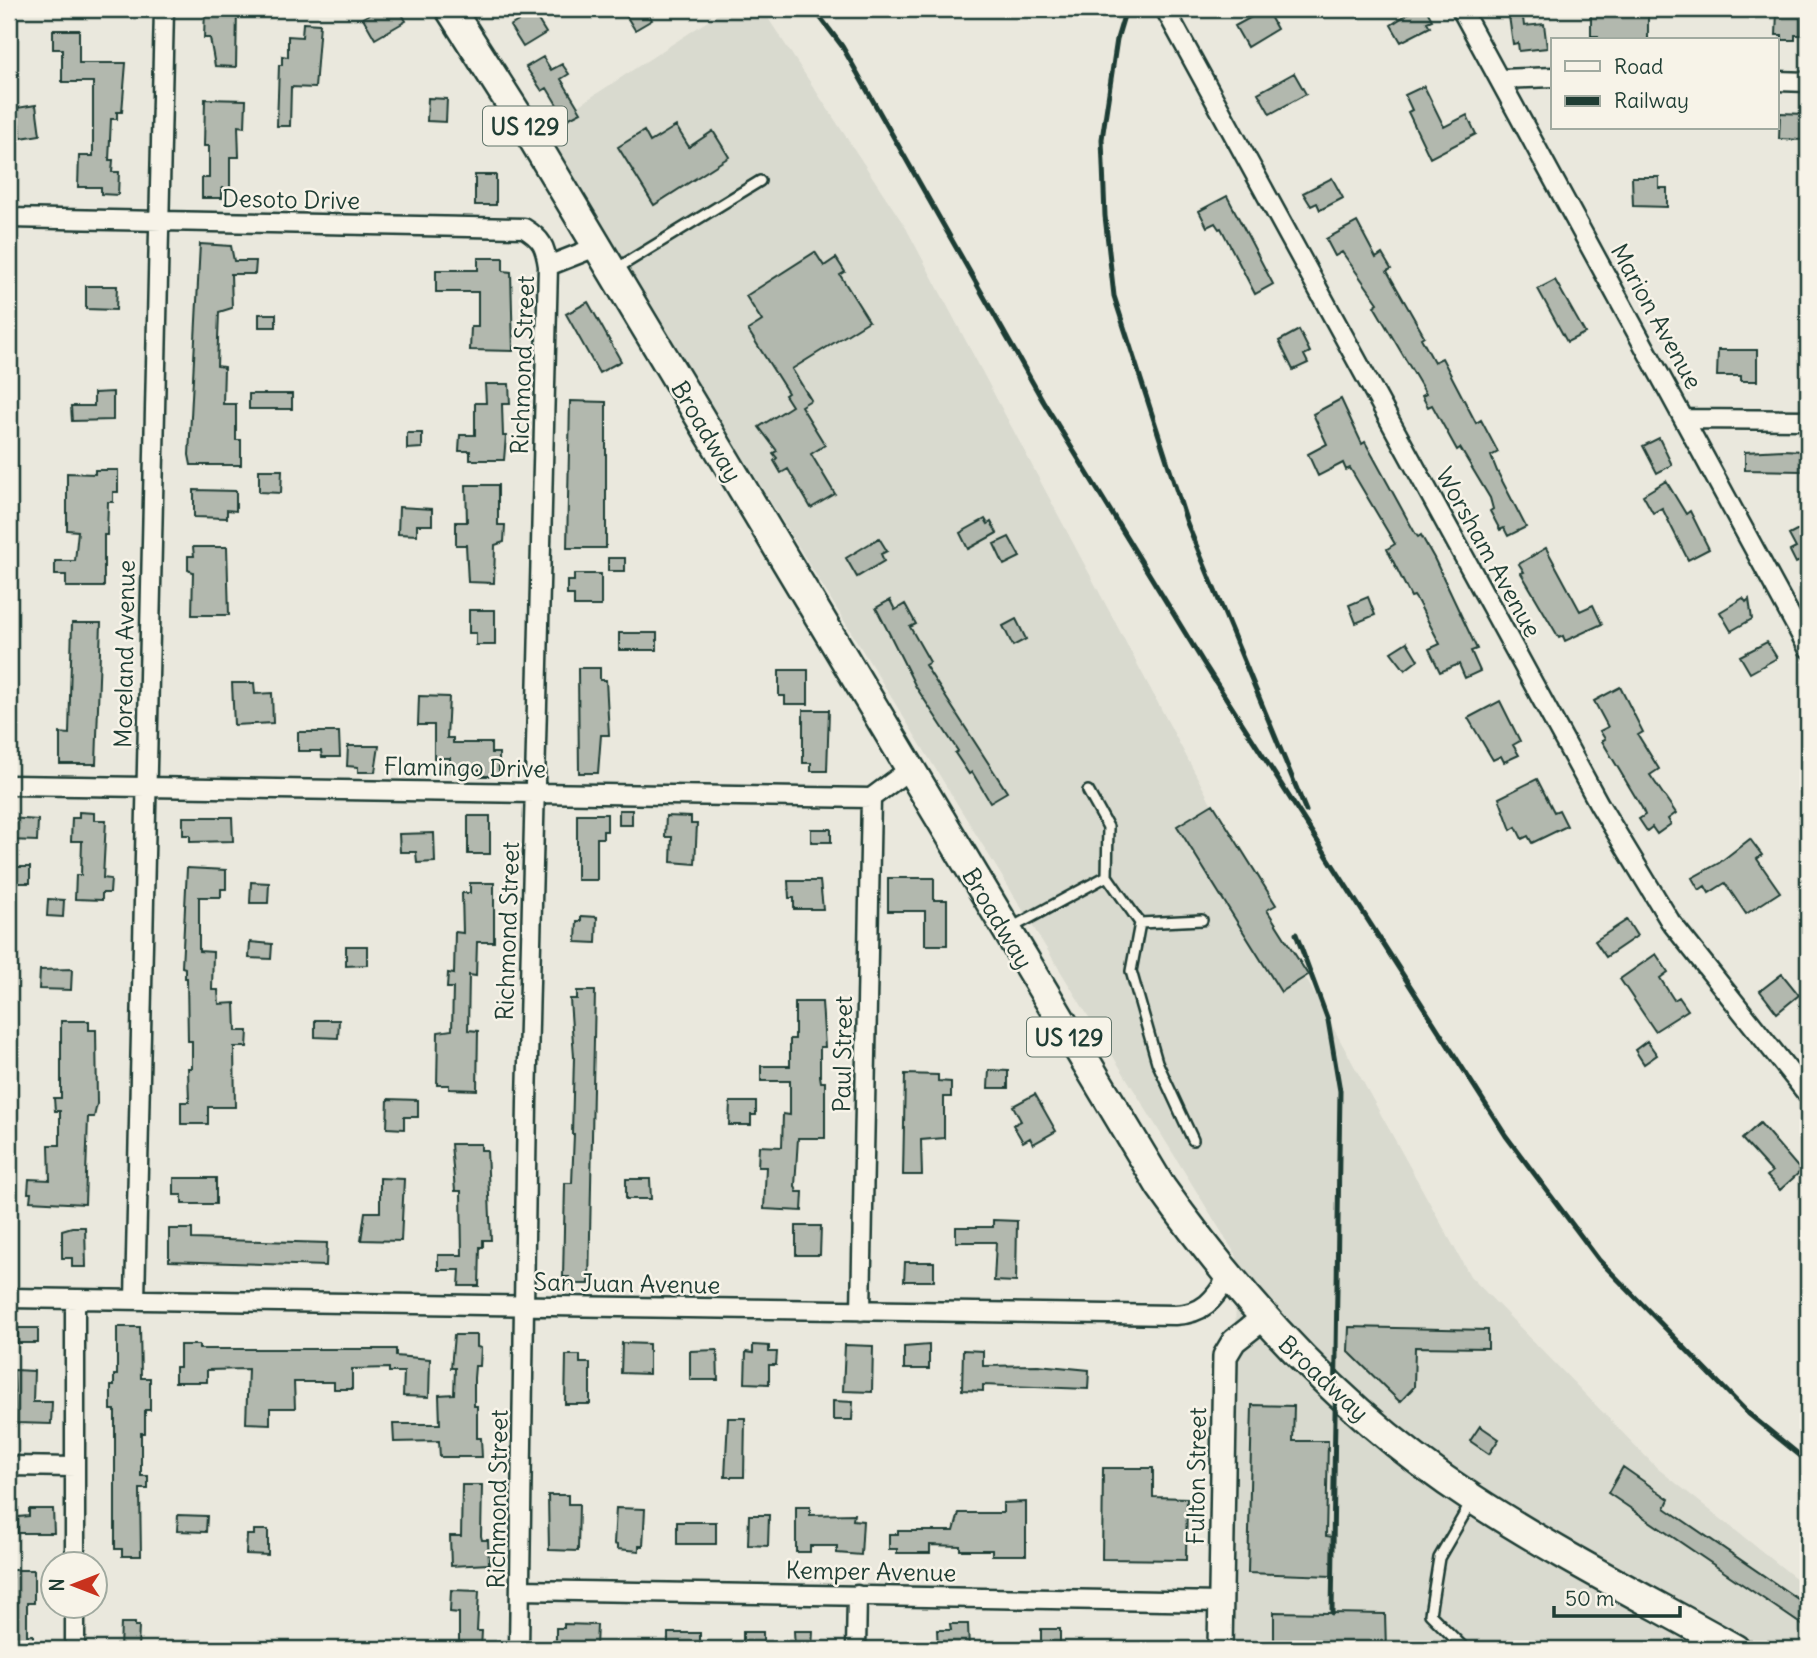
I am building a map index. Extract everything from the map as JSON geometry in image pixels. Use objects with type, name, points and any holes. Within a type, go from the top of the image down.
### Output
[{"type":"main road","name":"Broadway","points":[[450,9],[533,138],[1161,1187],[1228,1277],[1262,1319],[1382,1432],[1473,1499],[1735,1649]]},
{"type":"street","name":"Moreland Avenue","points":[[135,1300],[164,9]]},
{"type":"street","name":"Worsham Avenue","points":[[1164,9],[1599,804],[1677,930],[1808,1095]]},
{"type":"street","name":"Marion Avenue","points":[[1461,9],[1808,648]]},
{"type":"street","points":[[1500,79],[1551,77]]},
{"type":"street","points":[[1778,81],[1808,82]]},
{"type":"street","name":"Desoto Drive","points":[[9,218],[524,228],[541,239],[548,266]]},
{"type":"street","name":"Richmond Street","points":[[519,1649],[524,1306],[548,266],[596,247]]},
{"type":"street","points":[[1686,419],[1808,420]]},
{"type":"street","points":[[871,799],[910,769]]},
{"type":"street","name":"Flamingo Drive","points":[[9,785],[871,799]]},
{"type":"street","name":"Paul Street","points":[[861,1311],[871,799]]},
{"type":"street","name":"San Juan Avenue","points":[[9,1298],[1192,1314],[1217,1296],[1228,1277]]},
{"type":"street","points":[[75,1300],[75,1550]]},
{"type":"street","name":"Fulton Street","points":[[1220,1649],[1225,1356],[1234,1341],[1262,1319]]},
{"type":"street","points":[[9,1466],[75,1467]]},
{"type":"street","name":"Kemper Avenue","points":[[520,1590],[1221,1602]]},
{"type":"street","points":[[856,1649],[857,1595]]},
{"type":"street","points":[[75,1620],[75,1649]]},
{"type":"lane","points":[[611,272],[760,181]]},
{"type":"lane","points":[[1088,791],[1108,827],[1107,876],[1140,923],[1131,971],[1157,1062],[1193,1140]]},
{"type":"lane","points":[[1006,930],[1107,876]]},
{"type":"lane","points":[[1140,923],[1202,920]]},
{"type":"lane","points":[[1465,1649],[1430,1614],[1439,1558],[1473,1499]]},
{"type":"shaded area","points":[[726,9],[762,9],[906,228],[1255,886],[1470,1276],[1657,1468],[1808,1588],[1808,1649],[1227,1649],[1237,1257],[541,130]]},
{"type":"building","points":[[205,9],[237,9],[236,67],[215,66],[210,38],[204,38]]},
{"type":"building","points":[[379,9],[399,9],[406,21],[375,39],[363,18]]},
{"type":"building","points":[[622,9],[645,9],[652,20],[635,30]]},
{"type":"building","points":[[1266,9],[1277,29],[1247,47],[1235,26]]},
{"type":"building","points":[[1415,9],[1426,9],[1432,20],[1427,22],[1430,27],[1401,42],[1391,25]]},
{"type":"building","points":[[1508,9],[1522,9],[1524,26],[1544,24],[1547,48],[1519,51],[1518,43],[1513,44]]},
{"type":"building","points":[[1625,9],[1648,9],[1648,38],[1591,36],[1591,12],[1625,13]]},
{"type":"building","points":[[533,12],[546,33],[523,47],[510,26]]},
{"type":"building","points":[[1777,12],[1802,13],[1802,35],[1795,35],[1795,40],[1782,40],[1782,35],[1776,35]]},
{"type":"building","points":[[303,23],[320,24],[315,88],[291,87],[290,126],[277,126],[279,65],[282,65],[282,56],[288,57],[288,36],[302,37]]},
{"type":"building","points":[[53,30],[79,30],[79,63],[126,63],[122,112],[117,112],[117,119],[111,119],[109,160],[113,160],[112,172],[119,172],[118,195],[101,194],[101,187],[78,187],[79,156],[93,156],[93,82],[62,82],[62,49],[53,49]]},
{"type":"building","points":[[543,57],[551,70],[562,64],[569,74],[561,79],[581,112],[566,120],[547,88],[542,91],[526,67]]},
{"type":"building","points":[[1294,73],[1306,94],[1270,114],[1258,93]]},
{"type":"building","points":[[1424,86],[1444,127],[1467,115],[1476,134],[1430,158],[1408,112],[1412,110],[1405,95]]},
{"type":"building","points":[[428,98],[447,99],[446,122],[427,121]]},
{"type":"building","points":[[205,99],[246,100],[245,127],[238,126],[239,157],[230,157],[230,188],[222,188],[222,198],[202,198],[202,178],[209,178],[209,146],[204,146]]},
{"type":"building","points":[[36,105],[40,135],[21,138],[17,108]]},
{"type":"building","points":[[1780,113],[1805,114],[1803,140],[1779,139]]},
{"type":"building","points":[[676,126],[689,147],[713,131],[729,157],[654,205],[618,147],[644,131],[650,142]]},
{"type":"building","points":[[475,175],[496,175],[496,205],[475,205]]},
{"type":"building","points":[[1632,177],[1659,177],[1659,188],[1667,188],[1667,207],[1633,206]]},
{"type":"building","points":[[1332,178],[1343,198],[1320,210],[1317,203],[1311,206],[1303,193]]},
{"type":"building","points":[[1227,196],[1273,284],[1255,294],[1221,228],[1215,223],[1207,227],[1199,211]]},
{"type":"building","points":[[1357,222],[1376,258],[1382,254],[1391,269],[1387,271],[1424,336],[1421,338],[1434,362],[1442,358],[1476,423],[1481,420],[1498,452],[1491,456],[1497,471],[1526,527],[1508,536],[1504,528],[1500,530],[1490,511],[1493,509],[1490,498],[1460,448],[1457,450],[1432,405],[1428,407],[1422,396],[1426,394],[1374,306],[1378,303],[1342,252],[1335,256],[1326,239]]},
{"type":"building","points":[[200,244],[231,246],[234,261],[256,261],[255,274],[231,274],[232,308],[219,312],[217,366],[224,367],[223,404],[236,404],[236,440],[241,440],[241,465],[191,465],[189,455]]},
{"type":"building","points":[[815,252],[824,266],[836,258],[845,272],[840,275],[869,321],[792,369],[811,400],[801,406],[825,445],[811,454],[835,494],[811,508],[788,469],[781,473],[774,461],[777,458],[773,453],[777,451],[759,427],[792,406],[785,395],[788,393],[748,330],[762,321],[746,296]]},
{"type":"building","points":[[478,258],[503,258],[503,271],[511,272],[513,351],[470,350],[471,327],[478,327],[478,292],[436,292],[436,270],[478,270]]},
{"type":"building","points":[[1555,280],[1585,333],[1567,342],[1538,289]]},
{"type":"building","points":[[86,286],[117,286],[116,310],[86,309]]},
{"type":"building","points":[[588,302],[621,361],[599,373],[566,314]]},
{"type":"building","points":[[259,314],[276,314],[276,327],[259,327]]},
{"type":"building","points":[[1299,330],[1310,352],[1304,355],[1308,363],[1293,370],[1279,341]]},
{"type":"building","points":[[1718,350],[1757,350],[1757,381],[1741,381],[1741,376],[1717,376]]},
{"type":"building","points":[[485,384],[509,384],[510,404],[502,404],[503,436],[506,436],[504,460],[470,460],[470,451],[459,451],[460,435],[475,435],[475,403],[486,403]]},
{"type":"building","points":[[113,392],[113,420],[72,421],[71,406],[94,406],[94,393]]},
{"type":"building","points":[[249,394],[292,394],[292,409],[249,409]]},
{"type":"building","points":[[1341,399],[1362,444],[1365,442],[1415,533],[1418,537],[1421,535],[1434,558],[1477,649],[1471,651],[1480,671],[1465,678],[1459,664],[1440,672],[1429,649],[1440,644],[1418,602],[1414,596],[1411,597],[1387,549],[1395,544],[1350,468],[1346,470],[1343,463],[1318,476],[1308,454],[1327,444],[1313,414]]},
{"type":"building","points":[[570,401],[606,402],[606,548],[567,548]]},
{"type":"building","points":[[407,433],[422,433],[422,448],[407,449]]},
{"type":"building","points":[[1659,438],[1672,465],[1657,473],[1643,446]]},
{"type":"building","points":[[1803,451],[1802,471],[1745,470],[1745,452]]},
{"type":"building","points":[[95,470],[118,470],[118,492],[113,492],[113,502],[108,502],[107,535],[104,535],[104,587],[66,587],[66,575],[55,575],[55,561],[75,561],[78,531],[67,530],[67,473],[95,474]]},
{"type":"building","points":[[259,470],[282,470],[281,493],[259,492]]},
{"type":"building","points":[[1666,481],[1686,514],[1690,511],[1709,549],[1688,560],[1662,508],[1653,513],[1643,495]]},
{"type":"building","points":[[466,485],[498,485],[498,525],[505,525],[504,542],[495,545],[494,583],[468,582],[466,545],[456,545],[456,522],[467,522]]},
{"type":"building","points":[[194,490],[236,491],[236,511],[227,510],[227,518],[194,517]]},
{"type":"building","points":[[399,507],[432,509],[432,525],[417,525],[417,535],[398,534]]},
{"type":"building","points":[[985,519],[988,524],[991,522],[997,533],[968,549],[960,533]]},
{"type":"building","points":[[1808,525],[1808,573],[1802,560],[1796,563],[1790,551],[1796,548],[1789,535]]},
{"type":"building","points":[[1009,537],[1020,557],[1004,565],[994,544]]},
{"type":"building","points":[[879,538],[887,551],[881,554],[884,561],[857,577],[846,558]]},
{"type":"building","points":[[193,547],[227,547],[229,615],[192,615],[193,572],[188,570],[188,556],[194,556]]},
{"type":"building","points":[[1546,548],[1580,611],[1593,605],[1602,624],[1565,641],[1563,636],[1559,638],[1521,573],[1524,572],[1519,564]]},
{"type":"building","points":[[608,558],[625,558],[625,571],[608,571]]},
{"type":"building","points":[[574,574],[601,574],[601,606],[574,606],[574,595],[567,595],[567,581],[574,581]]},
{"type":"building","points":[[1368,597],[1375,615],[1356,623],[1349,605]]},
{"type":"building","points":[[1743,598],[1746,602],[1749,599],[1752,619],[1731,631],[1720,612]]},
{"type":"building","points":[[890,600],[895,610],[905,604],[916,624],[910,627],[930,662],[925,665],[1007,792],[990,802],[972,772],[969,774],[955,753],[958,751],[916,687],[876,608]]},
{"type":"building","points":[[469,610],[495,610],[495,645],[476,645],[476,633],[469,633]]},
{"type":"building","points":[[1016,619],[1026,639],[1013,646],[1003,626]]},
{"type":"building","points":[[72,623],[101,623],[96,764],[60,764],[60,733],[69,734]]},
{"type":"building","points":[[619,633],[657,633],[657,650],[619,650]]},
{"type":"building","points":[[1407,642],[1418,660],[1405,670],[1391,652]]},
{"type":"building","points":[[1767,642],[1777,658],[1750,673],[1740,656]]},
{"type":"building","points":[[578,668],[600,668],[600,680],[606,680],[609,735],[601,735],[598,773],[579,773]]},
{"type":"building","points":[[779,670],[808,670],[808,704],[785,704],[785,696],[779,696]]},
{"type":"building","points":[[232,683],[254,683],[255,694],[272,693],[273,723],[234,725]]},
{"type":"building","points":[[1620,687],[1643,732],[1638,735],[1659,769],[1650,775],[1676,813],[1668,819],[1671,824],[1657,834],[1652,827],[1647,831],[1639,819],[1645,815],[1642,808],[1602,741],[1605,739],[1600,731],[1608,727],[1594,701]]},
{"type":"building","points":[[419,696],[449,697],[447,738],[453,738],[453,743],[491,743],[491,753],[499,753],[499,776],[480,776],[480,770],[450,772],[450,758],[434,758],[434,725],[418,725]]},
{"type":"building","points":[[1500,701],[1520,741],[1513,745],[1519,755],[1504,762],[1501,756],[1493,760],[1468,718]]},
{"type":"building","points":[[803,710],[829,710],[827,771],[811,771],[811,763],[803,763]]},
{"type":"building","points":[[298,732],[339,732],[340,757],[322,757],[321,751],[298,751]]},
{"type":"building","points":[[348,746],[379,746],[375,772],[358,772],[358,767],[347,766]]},
{"type":"building","points":[[1537,779],[1554,812],[1559,810],[1567,826],[1532,843],[1528,836],[1522,839],[1516,827],[1511,830],[1499,798]]},
{"type":"building","points":[[1213,804],[1276,905],[1267,910],[1308,975],[1281,992],[1177,826]]},
{"type":"building","points":[[619,810],[632,810],[632,825],[619,825]]},
{"type":"building","points":[[79,812],[94,813],[94,820],[106,820],[103,878],[111,879],[110,893],[102,893],[102,900],[75,899],[76,875],[81,875],[82,841],[71,841],[72,818],[79,818]]},
{"type":"building","points":[[577,814],[607,814],[607,831],[603,831],[603,838],[597,838],[597,880],[577,880]]},
{"type":"building","points":[[468,816],[490,816],[490,854],[468,854]]},
{"type":"building","points":[[666,816],[691,817],[691,824],[697,824],[695,864],[671,862],[672,837],[665,837]]},
{"type":"building","points":[[183,817],[232,817],[233,841],[190,842],[190,835],[183,835]]},
{"type":"building","points":[[9,818],[38,820],[37,841],[9,840]]},
{"type":"building","points":[[811,829],[831,829],[831,842],[811,842]]},
{"type":"building","points":[[434,833],[435,862],[417,863],[416,852],[400,852],[399,834]]},
{"type":"building","points":[[1750,839],[1762,855],[1757,859],[1780,892],[1746,914],[1725,883],[1709,893],[1705,886],[1699,890],[1692,878],[1719,863]]},
{"type":"building","points":[[9,867],[30,867],[30,883],[9,883]]},
{"type":"building","points":[[187,868],[226,870],[226,889],[221,889],[221,897],[199,897],[199,951],[213,952],[212,990],[218,990],[219,1004],[235,1003],[236,1031],[248,1031],[247,1047],[234,1047],[235,1107],[208,1107],[208,1124],[181,1124],[181,1102],[189,1102],[188,1068],[192,1068],[192,1041],[188,1041],[187,978],[185,968],[182,967]]},
{"type":"building","points":[[888,878],[934,878],[934,900],[947,900],[947,945],[925,945],[925,911],[888,911]]},
{"type":"building","points":[[788,881],[820,881],[823,909],[794,909],[794,898],[789,898]]},
{"type":"building","points":[[251,882],[269,883],[268,903],[250,903]]},
{"type":"building","points":[[470,883],[494,883],[494,942],[477,942],[476,976],[469,975],[468,1030],[478,1031],[477,1090],[449,1089],[449,1085],[437,1085],[438,1032],[452,1030],[453,988],[447,988],[448,973],[454,974],[455,932],[463,933],[462,893],[470,893]]},
{"type":"building","points":[[48,899],[64,900],[63,917],[47,916]]},
{"type":"building","points":[[581,916],[597,917],[596,943],[576,942],[577,921],[581,921]]},
{"type":"building","points":[[1627,920],[1637,936],[1606,957],[1595,941]]},
{"type":"building","points":[[250,942],[272,944],[271,959],[249,958]]},
{"type":"building","points":[[346,946],[367,946],[367,965],[346,966]]},
{"type":"building","points":[[1656,954],[1668,972],[1660,978],[1674,1000],[1679,997],[1688,1010],[1655,1031],[1620,979]]},
{"type":"building","points":[[72,969],[71,990],[39,989],[40,970]]},
{"type":"building","points":[[1782,974],[1799,995],[1777,1013],[1760,991]]},
{"type":"building","points":[[577,991],[595,991],[589,1284],[569,1284],[569,1277],[563,1277],[565,1183],[572,1183],[574,1134],[574,1057],[570,999],[577,999]]},
{"type":"building","points":[[795,1002],[822,1002],[825,1047],[820,1047],[820,1076],[821,1082],[825,1082],[825,1138],[798,1138],[795,1186],[797,1192],[803,1192],[802,1211],[764,1209],[766,1167],[758,1167],[759,1146],[782,1147],[783,1114],[790,1115],[790,1081],[761,1081],[761,1066],[790,1066],[790,1039],[795,1039]]},
{"type":"building","points":[[315,1020],[339,1020],[338,1038],[315,1037]]},
{"type":"building","points":[[61,1021],[89,1021],[89,1030],[96,1030],[97,1104],[94,1117],[88,1117],[85,1204],[30,1201],[31,1193],[28,1193],[29,1179],[50,1180],[49,1145],[60,1145],[60,1111],[55,1111],[54,1098],[61,1098]]},
{"type":"building","points":[[1647,1041],[1657,1055],[1644,1064],[1635,1050]]},
{"type":"building","points":[[989,1070],[1008,1071],[1008,1088],[988,1088]]},
{"type":"building","points":[[905,1074],[938,1075],[938,1081],[951,1082],[951,1097],[944,1097],[944,1138],[921,1140],[922,1175],[903,1175]]},
{"type":"building","points":[[1035,1094],[1056,1131],[1033,1144],[1030,1138],[1023,1142],[1013,1125],[1021,1121],[1013,1106]]},
{"type":"building","points":[[388,1099],[418,1100],[418,1117],[404,1117],[404,1129],[387,1128]]},
{"type":"building","points":[[730,1102],[756,1102],[756,1115],[751,1115],[751,1125],[729,1125]]},
{"type":"building","points":[[1760,1123],[1801,1171],[1780,1190],[1767,1176],[1772,1172],[1742,1139]]},
{"type":"building","points":[[451,1144],[481,1144],[481,1150],[487,1150],[491,1240],[483,1240],[483,1247],[480,1247],[479,1286],[459,1286],[460,1270],[438,1270],[438,1255],[462,1255],[461,1191],[455,1191]]},
{"type":"building","points":[[174,1178],[216,1178],[216,1204],[182,1204],[182,1195],[174,1195]]},
{"type":"building","points":[[380,1178],[404,1179],[401,1241],[361,1240],[365,1212],[380,1212]]},
{"type":"building","points":[[626,1179],[650,1179],[651,1199],[626,1199]]},
{"type":"building","points":[[993,1220],[1017,1221],[1016,1282],[994,1281],[996,1242],[956,1242],[956,1227],[993,1227]]},
{"type":"building","points":[[796,1226],[821,1226],[820,1255],[796,1255]]},
{"type":"building","points":[[85,1227],[86,1267],[72,1267],[72,1258],[62,1258],[62,1230]]},
{"type":"building","points":[[169,1229],[192,1229],[192,1239],[327,1243],[326,1266],[169,1261]]},
{"type":"building","points":[[905,1262],[934,1262],[934,1281],[904,1281]]},
{"type":"building","points":[[117,1327],[140,1327],[141,1378],[150,1378],[150,1410],[145,1410],[145,1433],[141,1433],[141,1476],[148,1476],[148,1489],[140,1489],[141,1556],[122,1556],[122,1549],[115,1549],[115,1410],[111,1410],[111,1386],[114,1386],[114,1375],[117,1375]]},
{"type":"building","points":[[1349,1327],[1488,1330],[1488,1348],[1415,1347],[1414,1387],[1400,1402],[1348,1351]]},
{"type":"building","points":[[18,1328],[38,1328],[38,1343],[18,1343]]},
{"type":"building","points":[[454,1335],[477,1335],[477,1347],[481,1348],[480,1366],[475,1366],[474,1406],[477,1406],[477,1438],[481,1438],[482,1457],[440,1457],[439,1441],[394,1442],[393,1424],[440,1424],[439,1395],[454,1394],[455,1368],[451,1368]]},
{"type":"building","points":[[622,1343],[649,1344],[649,1374],[621,1373]]},
{"type":"building","points":[[180,1345],[199,1345],[199,1349],[396,1349],[396,1356],[430,1359],[429,1397],[403,1396],[404,1372],[389,1372],[389,1368],[352,1369],[352,1389],[334,1389],[334,1382],[294,1382],[295,1408],[270,1408],[270,1424],[246,1423],[248,1369],[207,1370],[207,1382],[175,1382],[175,1367],[180,1367]]},
{"type":"building","points":[[753,1345],[769,1346],[769,1352],[777,1352],[776,1365],[769,1365],[769,1384],[745,1383],[746,1352],[753,1353]]},
{"type":"building","points":[[845,1345],[873,1346],[872,1392],[843,1391]]},
{"type":"building","points":[[929,1345],[929,1369],[904,1369],[904,1347]]},
{"type":"building","points":[[717,1350],[718,1380],[690,1380],[690,1351]]},
{"type":"building","points":[[963,1350],[983,1351],[983,1366],[1038,1365],[1089,1370],[1088,1389],[983,1385],[983,1391],[962,1390]]},
{"type":"building","points":[[566,1355],[580,1355],[580,1363],[590,1363],[590,1404],[565,1404]]},
{"type":"building","points":[[14,1370],[34,1371],[33,1402],[52,1402],[51,1424],[16,1423]]},
{"type":"building","points":[[833,1401],[853,1402],[852,1420],[833,1420]]},
{"type":"building","points":[[1252,1405],[1294,1406],[1293,1441],[1328,1441],[1326,1536],[1333,1537],[1332,1576],[1248,1573]]},
{"type":"building","points":[[728,1418],[745,1418],[744,1477],[725,1477]]},
{"type":"building","points":[[1480,1426],[1499,1439],[1489,1454],[1470,1441]]},
{"type":"building","points":[[1623,1467],[1669,1499],[1665,1508],[1808,1606],[1808,1629],[1608,1493]]},
{"type":"building","points":[[1103,1468],[1153,1468],[1153,1497],[1187,1498],[1186,1560],[1102,1559]]},
{"type":"building","points":[[462,1485],[482,1485],[481,1536],[482,1540],[488,1540],[489,1564],[451,1566],[450,1536],[461,1536]]},
{"type":"building","points":[[548,1495],[568,1495],[568,1504],[579,1504],[578,1551],[549,1550]]},
{"type":"building","points":[[1026,1502],[1026,1555],[992,1555],[992,1550],[960,1550],[960,1546],[930,1545],[930,1553],[897,1553],[897,1549],[889,1549],[889,1534],[898,1534],[898,1531],[954,1531],[959,1513],[1003,1513],[1003,1503]]},
{"type":"building","points":[[796,1507],[810,1507],[810,1515],[854,1514],[853,1520],[863,1521],[861,1555],[837,1553],[837,1546],[810,1546],[810,1552],[796,1552]]},
{"type":"building","points":[[616,1508],[645,1509],[643,1546],[639,1546],[639,1551],[617,1549],[614,1544]]},
{"type":"building","points":[[29,1509],[53,1509],[54,1533],[18,1533],[18,1517],[29,1516]]},
{"type":"building","points":[[178,1515],[207,1516],[206,1532],[177,1531]]},
{"type":"building","points":[[749,1515],[769,1515],[768,1546],[748,1545]]},
{"type":"building","points":[[677,1522],[716,1522],[716,1544],[677,1544]]},
{"type":"building","points":[[254,1530],[268,1530],[268,1555],[246,1554],[247,1535],[254,1535]]},
{"type":"building","points":[[12,1570],[34,1570],[34,1603],[27,1603],[27,1635],[33,1635],[33,1649],[9,1649]]},
{"type":"building","points":[[451,1590],[479,1591],[477,1631],[482,1631],[481,1649],[459,1649],[459,1613],[450,1612]]},
{"type":"building","points":[[1274,1612],[1385,1614],[1386,1649],[1274,1649]]},
{"type":"building","points":[[121,1623],[135,1623],[135,1626],[139,1626],[138,1649],[120,1649]]},
{"type":"building","points":[[564,1624],[597,1625],[596,1647],[564,1647],[565,1642],[556,1642],[556,1628],[564,1628]]},
{"type":"building","points":[[950,1624],[968,1624],[969,1649],[938,1649],[937,1630],[951,1630]]},
{"type":"building","points":[[1041,1629],[1060,1629],[1060,1649],[1041,1649]]},
{"type":"building","points":[[794,1631],[813,1631],[812,1649],[795,1649]]},
{"type":"building","points":[[743,1632],[763,1632],[763,1649],[743,1649]]},
{"type":"building","points":[[668,1633],[700,1633],[700,1649],[668,1649]]},
{"type":"railway","points":[[814,9],[842,46],[1043,401],[1203,662],[1506,1136],[1599,1260],[1749,1414],[1808,1462]]},
{"type":"railway","points":[[1126,9],[1117,39],[1102,139],[1105,216],[1114,296],[1187,523],[1306,811]]},
{"type":"railway","points":[[1296,934],[1328,1020],[1340,1091],[1332,1613]]}]
